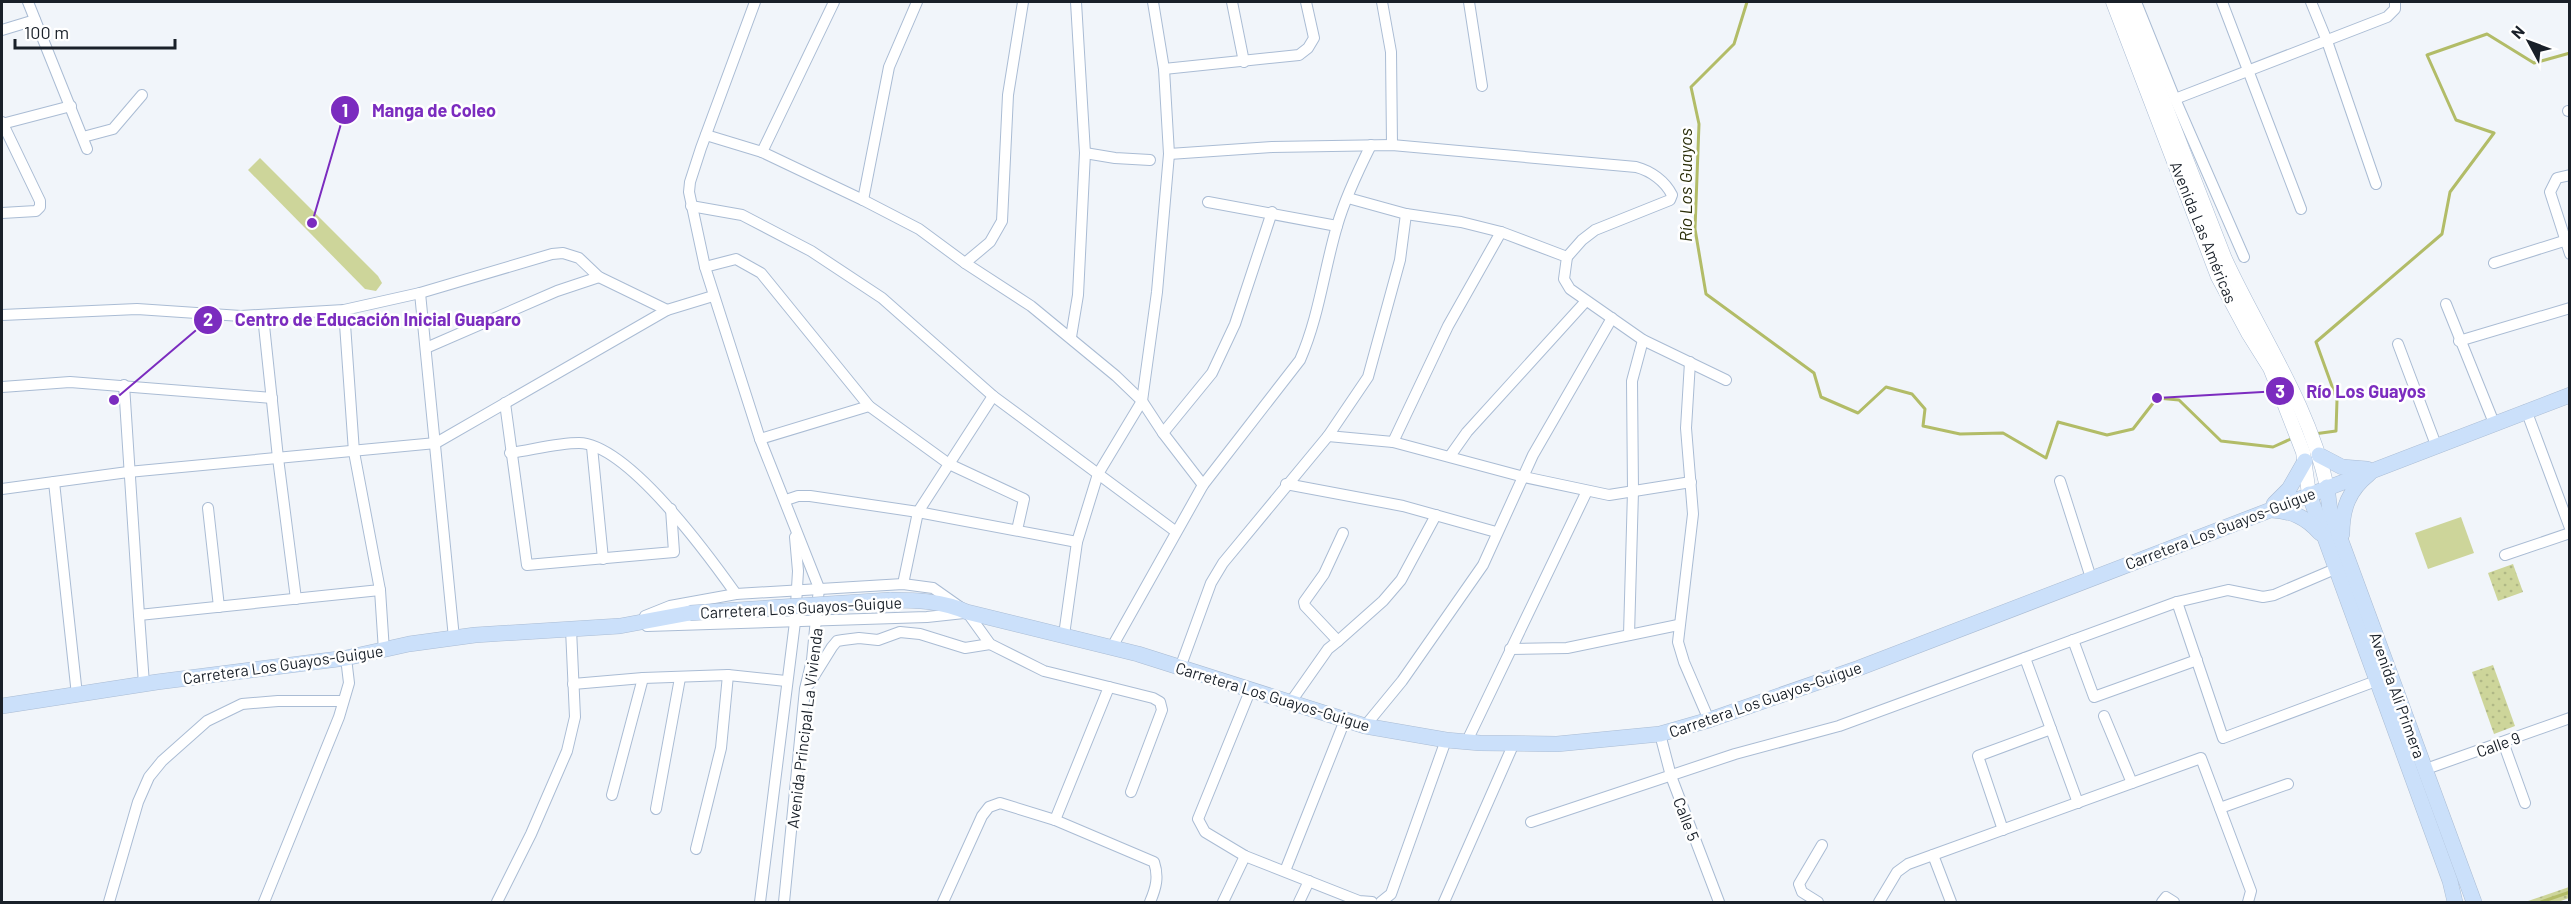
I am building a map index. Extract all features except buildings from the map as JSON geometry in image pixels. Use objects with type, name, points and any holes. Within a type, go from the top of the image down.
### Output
[{"type":"main road","name":"Carretera Los Guayos-Guigue","points":[[2,706],[144,684],[346,658],[409,644],[454,638],[620,626],[690,613],[920,600],[950,605],[967,612],[1112,647],[1365,726],[1446,740],[1514,743],[1557,744],[1660,734],[1710,720],[1858,668],[2570,395]]},
{"type":"main road","points":[[2268,510],[2289,489],[2311,453],[2342,468],[2353,470],[2376,468]]},
{"type":"main road","points":[[2343,544],[2343,517],[2348,498],[2355,486],[2376,468]]},
{"type":"main road","name":"Avenida Alí Primera","points":[[2327,487],[2330,511],[2474,903]]},
{"type":"main road","name":"Avenida Alí Primera","points":[[2309,494],[2450,881],[2455,903]]},
{"type":"main road","points":[[2268,510],[2289,511],[2301,516],[2312,524],[2324,540]]},
{"type":"street","points":[[28,2],[87,149]]},
{"type":"street","name":"Avenida Principal La Vivienda","points":[[755,2],[690,182],[691,206],[713,296],[760,439],[819,588],[817,621],[805,689],[784,903]]},
{"type":"street","points":[[762,152],[834,2]]},
{"type":"street","points":[[863,200],[889,67],[917,2]]},
{"type":"street","points":[[965,263],[990,242],[1002,221],[1008,95],[1023,2]]},
{"type":"street","points":[[1071,338],[1078,295],[1084,153],[1076,2]]},
{"type":"street","points":[[1064,635],[1077,542],[1098,474],[1142,401],[1157,292],[1169,154],[1164,69],[1153,2]]},
{"type":"street","points":[[1232,2],[1244,62]]},
{"type":"street","points":[[1164,69],[1299,55],[1308,48],[1314,38],[1306,2]]},
{"type":"street","points":[[1383,2],[1391,52],[1392,145]]},
{"type":"street","points":[[1469,2],[1482,86]]},
{"type":"street","name":"Avenida Las Américas","points":[[2113,2],[2218,277],[2248,333],[2288,396]]},
{"type":"street","name":"Avenida Las Américas","points":[[2125,2],[2225,259],[2327,487]]},
{"type":"street","points":[[2136,2],[2175,99],[2244,257]]},
{"type":"street","points":[[2222,2],[2301,209]]},
{"type":"street","points":[[2311,2],[2327,41],[2376,184]]},
{"type":"street","points":[[2175,99],[2387,17],[2395,9],[2395,2]]},
{"type":"street","points":[[2,30],[35,20]]},
{"type":"street","points":[[83,137],[113,129],[142,95]]},
{"type":"street","points":[[2,213],[36,211],[40,207],[40,201],[2,124],[71,106]]},
{"type":"street","points":[[706,135],[762,152],[919,229],[965,263],[1031,306],[1142,401],[1163,433],[1203,485]]},
{"type":"street","points":[[1112,647],[1175,531],[1203,485],[1300,360],[1310,338],[1337,226],[1371,145]]},
{"type":"street","points":[[1169,154],[1272,147],[1392,145],[1636,167],[1654,175],[1669,188],[1672,195],[1670,200],[1595,230],[1582,240],[1567,257],[1564,279],[1570,289],[1643,340],[1726,380]]},
{"type":"street","points":[[1084,153],[1115,158],[1150,159]]},
{"type":"street","points":[[2570,175],[2557,178],[2550,192],[2570,254]]},
{"type":"street","points":[[1348,198],[1406,214],[1461,222],[1501,232],[1567,257]]},
{"type":"street","points":[[1208,202],[1272,212],[1337,226]]},
{"type":"street","points":[[691,206],[742,215],[811,251],[882,298],[993,396],[1175,531]]},
{"type":"street","points":[[1163,433],[1212,373],[1235,324],[1272,212]]},
{"type":"street","points":[[1180,668],[1211,583],[1223,563],[1328,436],[1368,377],[1400,260],[1406,214]]},
{"type":"street","points":[[1393,442],[1448,326],[1501,232]]},
{"type":"street","points":[[2494,263],[2567,240]]},
{"type":"street","points":[[2,315],[137,309],[263,316],[344,310],[420,293],[552,254],[579,258],[599,278],[667,310]]},
{"type":"street","points":[[705,267],[736,258],[761,273],[869,406],[949,464],[1023,499],[1017,530]]},
{"type":"street","points":[[426,348],[557,291],[599,278]]},
{"type":"street","points":[[420,293],[454,638]]},
{"type":"street","points":[[2,489],[128,472],[436,443],[667,310],[713,296]]},
{"type":"street","points":[[1450,456],[1467,432],[1586,301]]},
{"type":"street","points":[[2446,304],[2494,423]]},
{"type":"street","points":[[2460,341],[2570,308]]},
{"type":"street","points":[[344,310],[354,452],[380,590],[384,651]]},
{"type":"street","points":[[263,316],[296,599]]},
{"type":"street","points":[[1365,726],[1402,681],[1483,565],[1496,532],[1533,455],[1612,318]]},
{"type":"street","points":[[1629,635],[1633,491],[1632,381],[1643,340]]},
{"type":"street","points":[[2398,344],[2436,445]]},
{"type":"street","points":[[1690,362],[1686,428],[1694,513],[1687,578],[1678,626],[1678,642],[1684,662],[1710,720]]},
{"type":"street","points":[[2,387],[70,382],[272,398]]},
{"type":"street","points":[[124,385],[128,472],[144,684]]},
{"type":"street","points":[[903,584],[918,512],[993,396]]},
{"type":"street","points":[[505,403],[527,565],[674,552],[671,509]]},
{"type":"street","points":[[760,439],[869,406]]},
{"type":"street","points":[[2505,555],[2570,531],[2562,498],[2526,410]]},
{"type":"street","points":[[1328,436],[1393,442],[1524,477],[1609,495],[1691,482]]},
{"type":"street","points":[[510,453],[580,443],[603,450],[637,476],[671,509],[704,548],[736,594]]},
{"type":"street","points":[[592,447],[603,559]]},
{"type":"street","name":"Avenida Las Américas","points":[[2309,494],[2311,453]]},
{"type":"street","points":[[2060,481],[2091,578]]},
{"type":"street","points":[[54,482],[77,695]]},
{"type":"street","points":[[1287,484],[1403,506],[1496,532]]},
{"type":"street","points":[[1467,741],[1587,491]]},
{"type":"street","points":[[786,500],[798,496],[810,496],[918,512],[1077,542]]},
{"type":"street","points":[[208,508],[219,607]]},
{"type":"street","points":[[1290,703],[1329,649],[1383,601],[1401,580],[1436,515]]},
{"type":"street","name":"Avenida Principal La Vivienda","points":[[760,903],[798,591],[794,522]]},
{"type":"street","points":[[1338,641],[1305,606],[1304,602],[1306,596],[1324,574],[1343,533]]},
{"type":"street","points":[[1531,822],[1735,754],[1839,726],[2177,602],[2228,590],[2263,597],[2274,595],[2335,570]]},
{"type":"street","points":[[620,626],[670,606],[736,594],[903,584],[933,588],[967,612],[977,630],[990,644],[1044,671],[1153,698],[1160,702],[1162,710],[1131,792]]},
{"type":"street","points":[[139,615],[380,590]]},
{"type":"street","points":[[2177,602],[2223,738],[2376,681]]},
{"type":"street","points":[[620,626],[927,617],[967,612]]},
{"type":"street","points":[[1510,649],[1567,648],[1678,626]]},
{"type":"street","points":[[497,903],[531,834],[567,751],[575,717],[571,629]]},
{"type":"street","points":[[805,689],[837,641],[859,638],[878,640],[900,632],[920,634],[965,648],[990,644]]},
{"type":"street","points":[[2073,640],[2094,696],[2197,660]]},
{"type":"street","points":[[264,903],[339,717],[349,683],[346,658]]},
{"type":"street","points":[[2025,658],[2078,803]]},
{"type":"street","points":[[696,849],[721,747],[728,675]]},
{"type":"street","points":[[573,684],[643,678],[728,675],[786,681]]},
{"type":"street","points":[[612,795],[643,678]]},
{"type":"street","points":[[656,809],[680,678]]},
{"type":"street","points":[[1054,820],[1109,687]]},
{"type":"street","points":[[1250,691],[1198,819],[1205,832],[1245,856],[1359,901],[1372,903]]},
{"type":"street","points":[[109,903],[138,802],[149,777],[162,761],[207,721],[242,704],[343,701]]},
{"type":"street","points":[[2104,716],[2132,783]]},
{"type":"street","name":"Calle 9","points":[[2426,770],[2503,742],[2526,728],[2570,718]]},
{"type":"street","points":[[1285,871],[1345,720]]},
{"type":"street","points":[[2003,830],[1978,756],[2051,729]]},
{"type":"street","name":"Calle 5","points":[[1660,734],[1671,776],[1719,903]]},
{"type":"street","points":[[1381,903],[1391,894],[1446,740]]},
{"type":"street","points":[[2503,742],[2525,803]]},
{"type":"street","points":[[1444,903],[1514,743]]},
{"type":"street","points":[[1879,903],[1896,872],[1908,864],[2201,758],[2251,891],[2248,903]]},
{"type":"street","points":[[2220,808],[2288,784]]},
{"type":"street","points":[[943,903],[982,816],[989,807],[1000,803],[1054,820],[1154,862],[1158,873],[1150,903]]},
{"type":"street","points":[[1818,903],[1802,892],[1798,885],[1822,845]]},
{"type":"street","points":[[1933,855],[1951,903]]},
{"type":"street","points":[[1222,903],[1245,856]]},
{"type":"street","points":[[1299,903],[1309,881]]},
{"type":"street","points":[[2162,903],[2166,897],[2175,903]]},
{"type":"green space","points":[[260,158],[378,276],[382,283],[376,291],[365,289],[248,170]]},
{"type":"green space","points":[[2461,517],[2474,553],[2428,569],[2415,533]]},
{"type":"green space","points":[[2513,564],[2523,592],[2498,601],[2488,573]]},
{"type":"green space","points":[[2493,665],[2515,726],[2494,734],[2472,672]]},
{"type":"green space","points":[[2569,887],[2569,898],[2558,902],[2525,902]]},
{"type":"waterway","name":"Río Los Guayos","points":[[1747,2],[1734,44],[1691,87],[1699,124],[1695,229],[1706,294],[1814,373],[1821,397],[1858,413],[1886,387],[1912,394],[1925,409],[1923,426],[1960,434],[2003,433],[2046,458],[2058,422],[2107,435],[2133,429],[2157,398],[2179,400],[2221,441],[2273,447],[2293,438]]},
{"type":"waterway","name":"Río Los Guayos","points":[[2314,434],[2336,431],[2337,400],[2316,342],[2442,234],[2450,192],[2494,133],[2456,120],[2427,55],[2487,34],[2534,63],[2570,53]]},
{"type":"waterway","points":[[2541,902],[2570,892]]},
{"type":"place","name":"Manga de Coleo","points":[[312,223]]},
{"type":"place","name":"Río Los Guayos","points":[[2157,398]]},
{"type":"place","name":"Centro de Educación Inicial Guaparo","points":[[114,400]]}]
